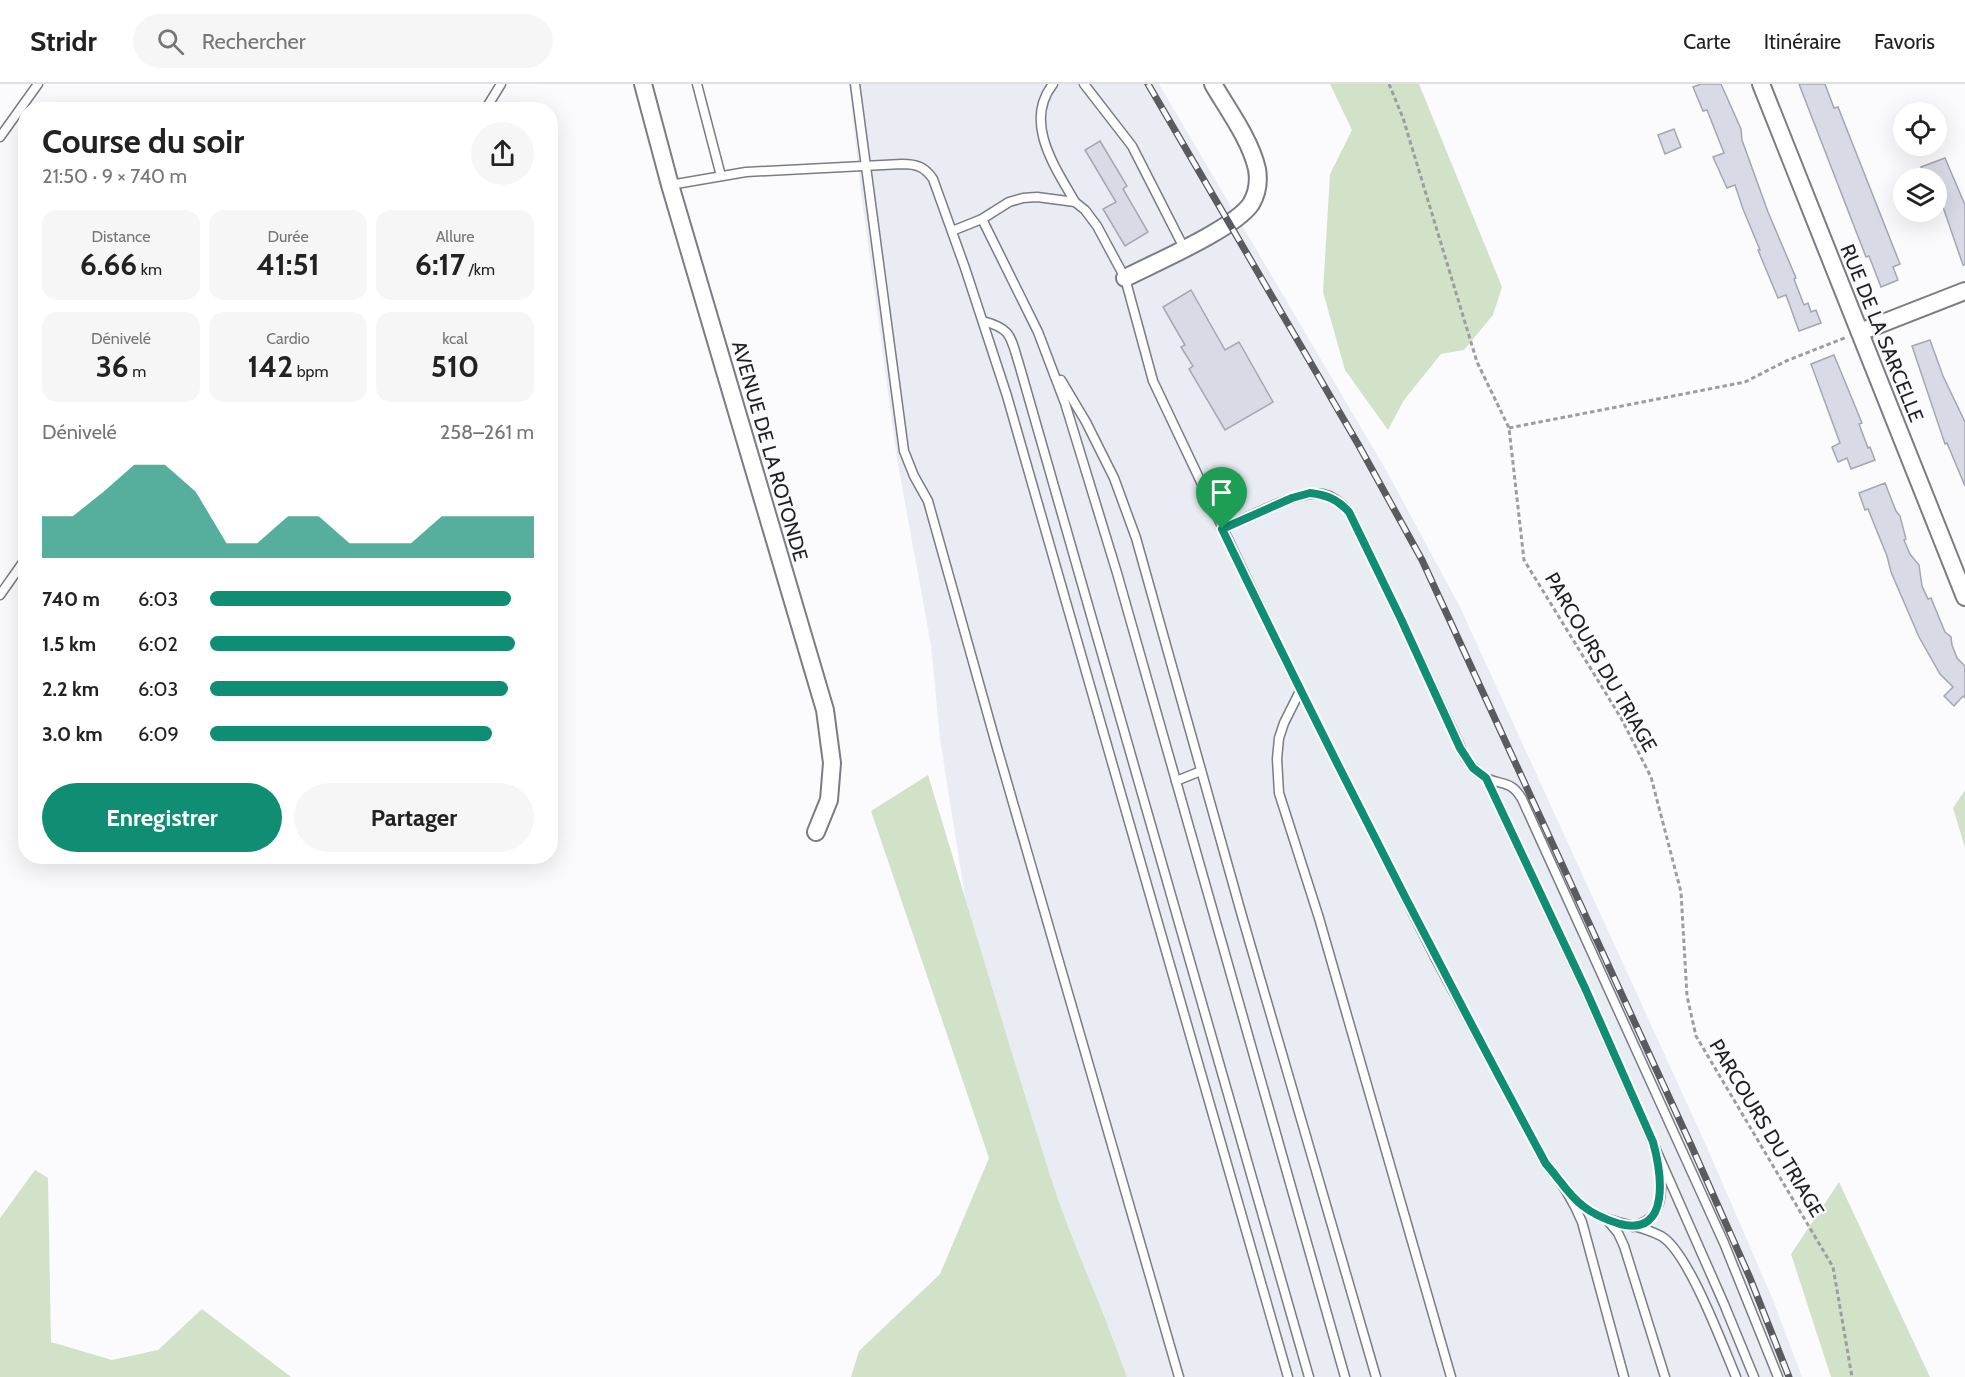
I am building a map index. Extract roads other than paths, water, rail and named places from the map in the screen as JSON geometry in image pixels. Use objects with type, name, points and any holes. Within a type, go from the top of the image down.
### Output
[{"type":"street","name":"AVENUE DE LA ROTONDE","points":[[643,84],[670,185],[825,710],[832,763],[829,800],[816,832]]},
{"type":"street","points":[[1125,278],[1240,216],[1250,206],[1256,195],[1257,172],[1254,158],[1213,84]]},
{"type":"street","name":"RUE DE LA SARCELLE","points":[[1761,84],[1965,597]]},
{"type":"street","points":[[1860,332],[1965,291]]},
{"type":"lane","points":[[26,102],[39,84]]},
{"type":"lane","points":[[490,102],[501,84]]},
{"type":"lane","points":[[697,84],[721,176]]},
{"type":"lane","points":[[855,84],[904,452],[928,501],[1179,1377]]},
{"type":"lane","points":[[1053,84],[1042,103],[1040,116],[1041,130],[1053,163],[1075,202],[1085,210],[1097,226],[1125,278],[1153,381],[1300,691],[1437,962],[1546,1164],[1581,1205],[1607,1220],[1662,1236],[1671,1244],[1694,1281],[1736,1377]]},
{"type":"lane","points":[[1084,84],[1132,146],[1184,248]]},
{"type":"lane","points":[[0,137],[18,113]]},
{"type":"lane","points":[[670,185],[746,172],[866,165],[912,164],[924,167],[933,179],[983,321],[1032,482],[1288,1377]]},
{"type":"lane","points":[[952,231],[982,219],[1009,202],[1023,198],[1037,197],[1075,202]]},
{"type":"lane","points":[[982,219],[1038,332],[1051,364],[1117,573],[1345,1377]]},
{"type":"lane","points":[[983,321],[1004,328],[1019,364],[1309,1377]]},
{"type":"lane","points":[[1051,364],[1114,478],[1136,538],[1376,1377]]},
{"type":"lane","points":[[1222,529],[1292,498],[1310,493],[1324,494],[1341,503],[1349,512],[1460,748],[1473,768],[1486,778],[1514,787],[1522,799],[1724,1244],[1778,1377]]},
{"type":"lane","points":[[0,595],[18,569]]},
{"type":"lane","points":[[1300,691],[1279,738],[1277,759],[1279,793],[1319,918],[1450,1377]]},
{"type":"lane","points":[[1176,781],[1201,771]]},
{"type":"lane","points":[[1486,778],[1585,988],[1754,1377]]},
{"type":"lane","points":[[1633,1227],[1654,1215],[1658,1204],[1660,1169],[1653,1142]]},
{"type":"lane","points":[[1569,1193],[1582,1222],[1624,1377]]},
{"type":"lane","points":[[1607,1220],[1618,1233],[1624,1246],[1665,1377]]},
{"type":"railway","points":[[1148,84],[1358,444],[1422,560],[1691,1145],[1750,1278],[1789,1377]]}]
